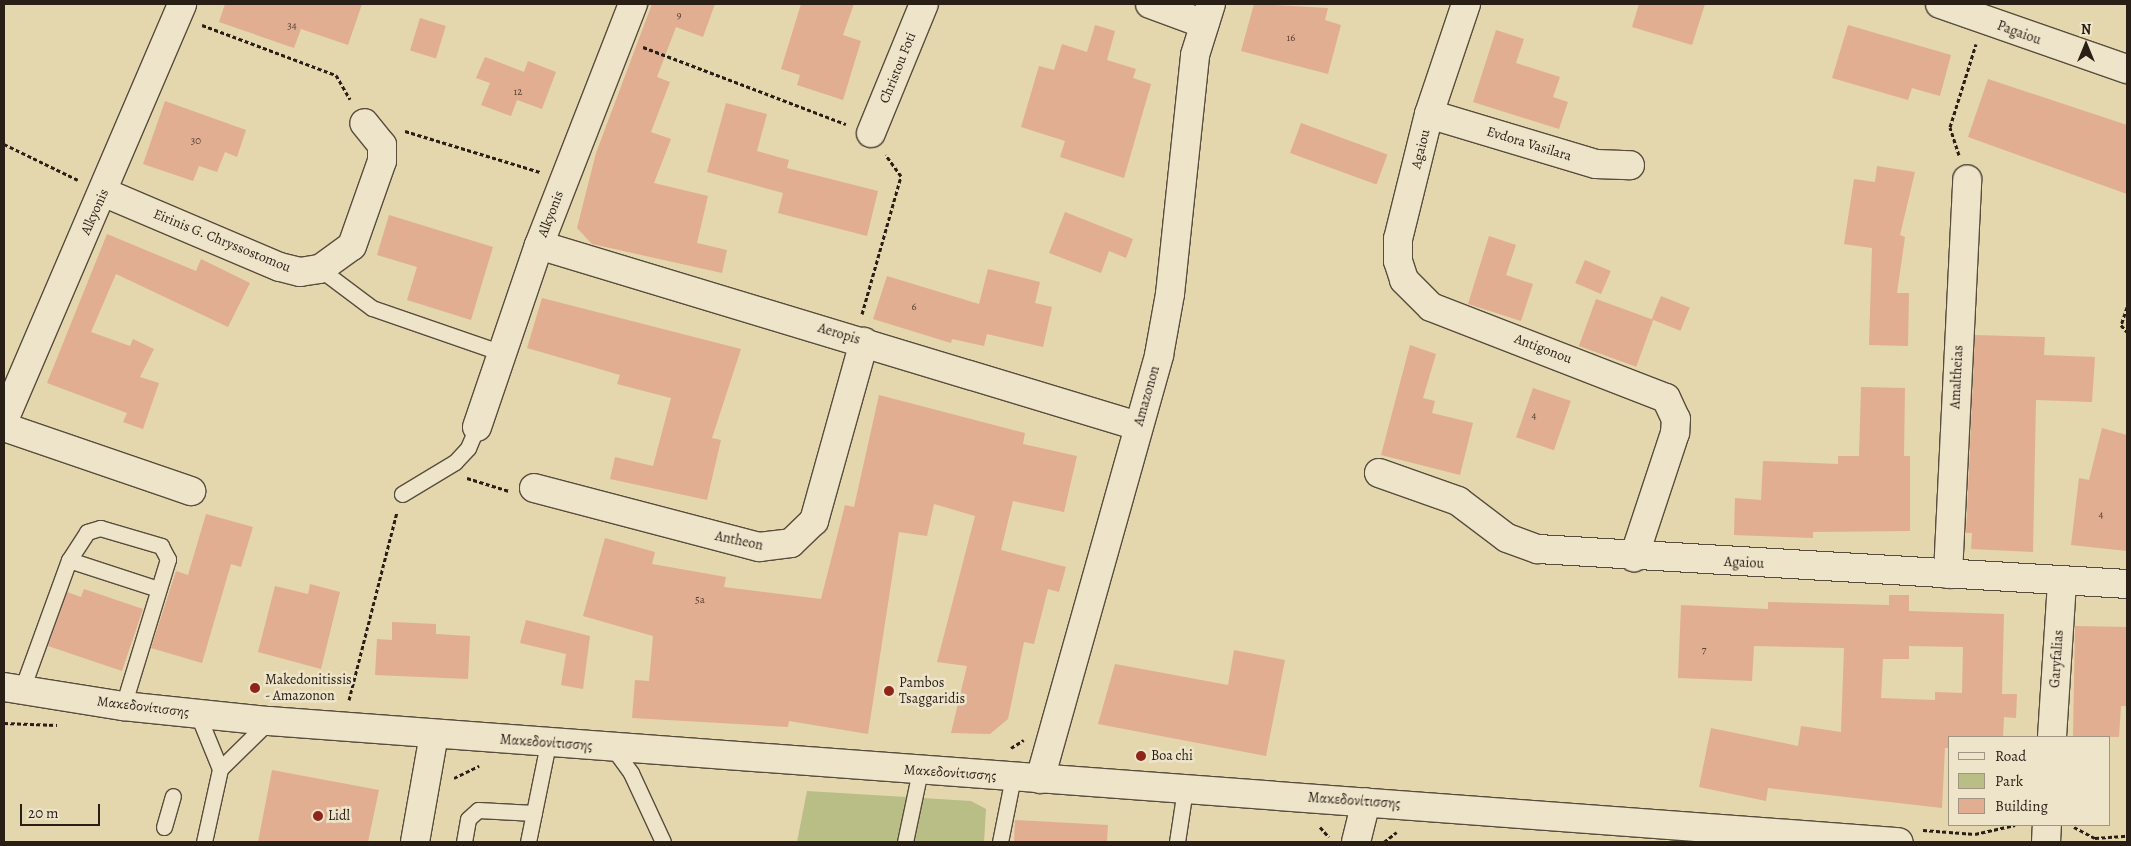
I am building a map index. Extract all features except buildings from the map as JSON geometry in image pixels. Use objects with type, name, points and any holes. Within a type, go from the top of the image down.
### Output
[{"type":"street","name":"Alkyonis","points":[[477,427],[539,245],[633,4]]},
{"type":"street","name":"Christou Foti","points":[[871,133],[924,4]]},
{"type":"street","points":[[1150,4],[1208,14]]},
{"type":"street","name":"Agaiou","points":[[1416,294],[1404,280],[1398,239],[1429,114],[1466,4]]},
{"type":"street","name":"Pagaiou","points":[[1940,4],[2127,69]]},
{"type":"street","name":"Alkyonis","points":[[4,420],[104,192],[180,10]]},
{"type":"street","name":"Amazonon","points":[[1040,780],[1138,426],[1170,294],[1195,55],[1208,14]]},
{"type":"street","name":"Evdora Vasilara","points":[[1429,114],[1596,164],[1630,165]]},
{"type":"street","points":[[320,269],[352,246],[382,161],[382,145],[364,123]]},
{"type":"street","name":"Amaltheias","points":[[1948,574],[1967,179]]},
{"type":"street","name":"Eirinis G. Chryssostomou","points":[[104,192],[280,267],[320,269]]},
{"type":"street","name":"Aeropis","points":[[539,245],[860,340],[1138,426]]},
{"type":"street","name":"Antigonou","points":[[1416,294],[1431,307],[1652,391],[1670,404],[1675,433],[1634,557]]},
{"type":"street","name":"Antheon","points":[[534,488],[759,547],[791,543],[814,521],[860,340]]},
{"type":"street","points":[[4,427],[191,491]]},
{"type":"street","name":"Agaiou","points":[[1379,473],[1458,501],[1524,546],[1634,557],[2062,582],[2127,584]]},
{"type":"street","name":"Garyfalias","points":[[2052,736],[2062,582]]},
{"type":"street","name":"Μακεδονίτισσης","points":[[13,688],[123,706],[198,715],[548,744],[1899,842]]},
{"type":"street","points":[[415,842],[434,734]]},
{"type":"street","points":[[1356,842],[1366,802]]},
{"type":"street","points":[[2046,826],[2046,842]]},
{"type":"lane","points":[[320,269],[372,308],[502,353]]},
{"type":"lane","points":[[402,494],[455,462],[468,448],[477,427]]},
{"type":"lane","points":[[13,688],[69,560],[93,528],[161,546],[168,559],[123,706]]},
{"type":"lane","points":[[69,560],[158,589]]},
{"type":"lane","points":[[198,715],[220,769]]},
{"type":"lane","points":[[204,842],[220,769],[237,748],[269,721]]},
{"type":"lane","points":[[528,842],[548,744]]},
{"type":"lane","points":[[613,748],[632,773],[663,842]]},
{"type":"lane","points":[[905,842],[920,771]]},
{"type":"lane","points":[[1000,842],[1013,777]]},
{"type":"lane","points":[[1177,842],[1185,789]]},
{"type":"lane","points":[[164,827],[173,796]]},
{"type":"lane","points":[[464,842],[468,819],[478,810],[534,813]]},
{"type":"path","points":[[180,10],[336,75],[364,123],[426,135],[564,180]]},
{"type":"path","points":[[1967,179],[1950,127],[1984,20]]},
{"type":"path","points":[[620,38],[871,133],[900,176],[860,340]]},
{"type":"path","points":[[4,144],[104,192]]},
{"type":"path","points":[[2127,307],[2121,325],[2127,332]]},
{"type":"path","points":[[455,462],[465,477],[512,492],[534,488]]},
{"type":"path","points":[[341,727],[402,494]]},
{"type":"path","points":[[2074,826],[2095,838],[2127,836]]},
{"type":"green space","points":[[807,791],[971,801],[986,809],[984,842],[797,842]]},
{"type":"place","name":"Makedonitissis - Amazonon","points":[[255,688]]},
{"type":"place","name":"Pambos Tsaggaridis","points":[[889,691]]},
{"type":"place","name":"Boa chi","points":[[1141,756]]},
{"type":"place","name":"Lidl","points":[[318,816]]}]
